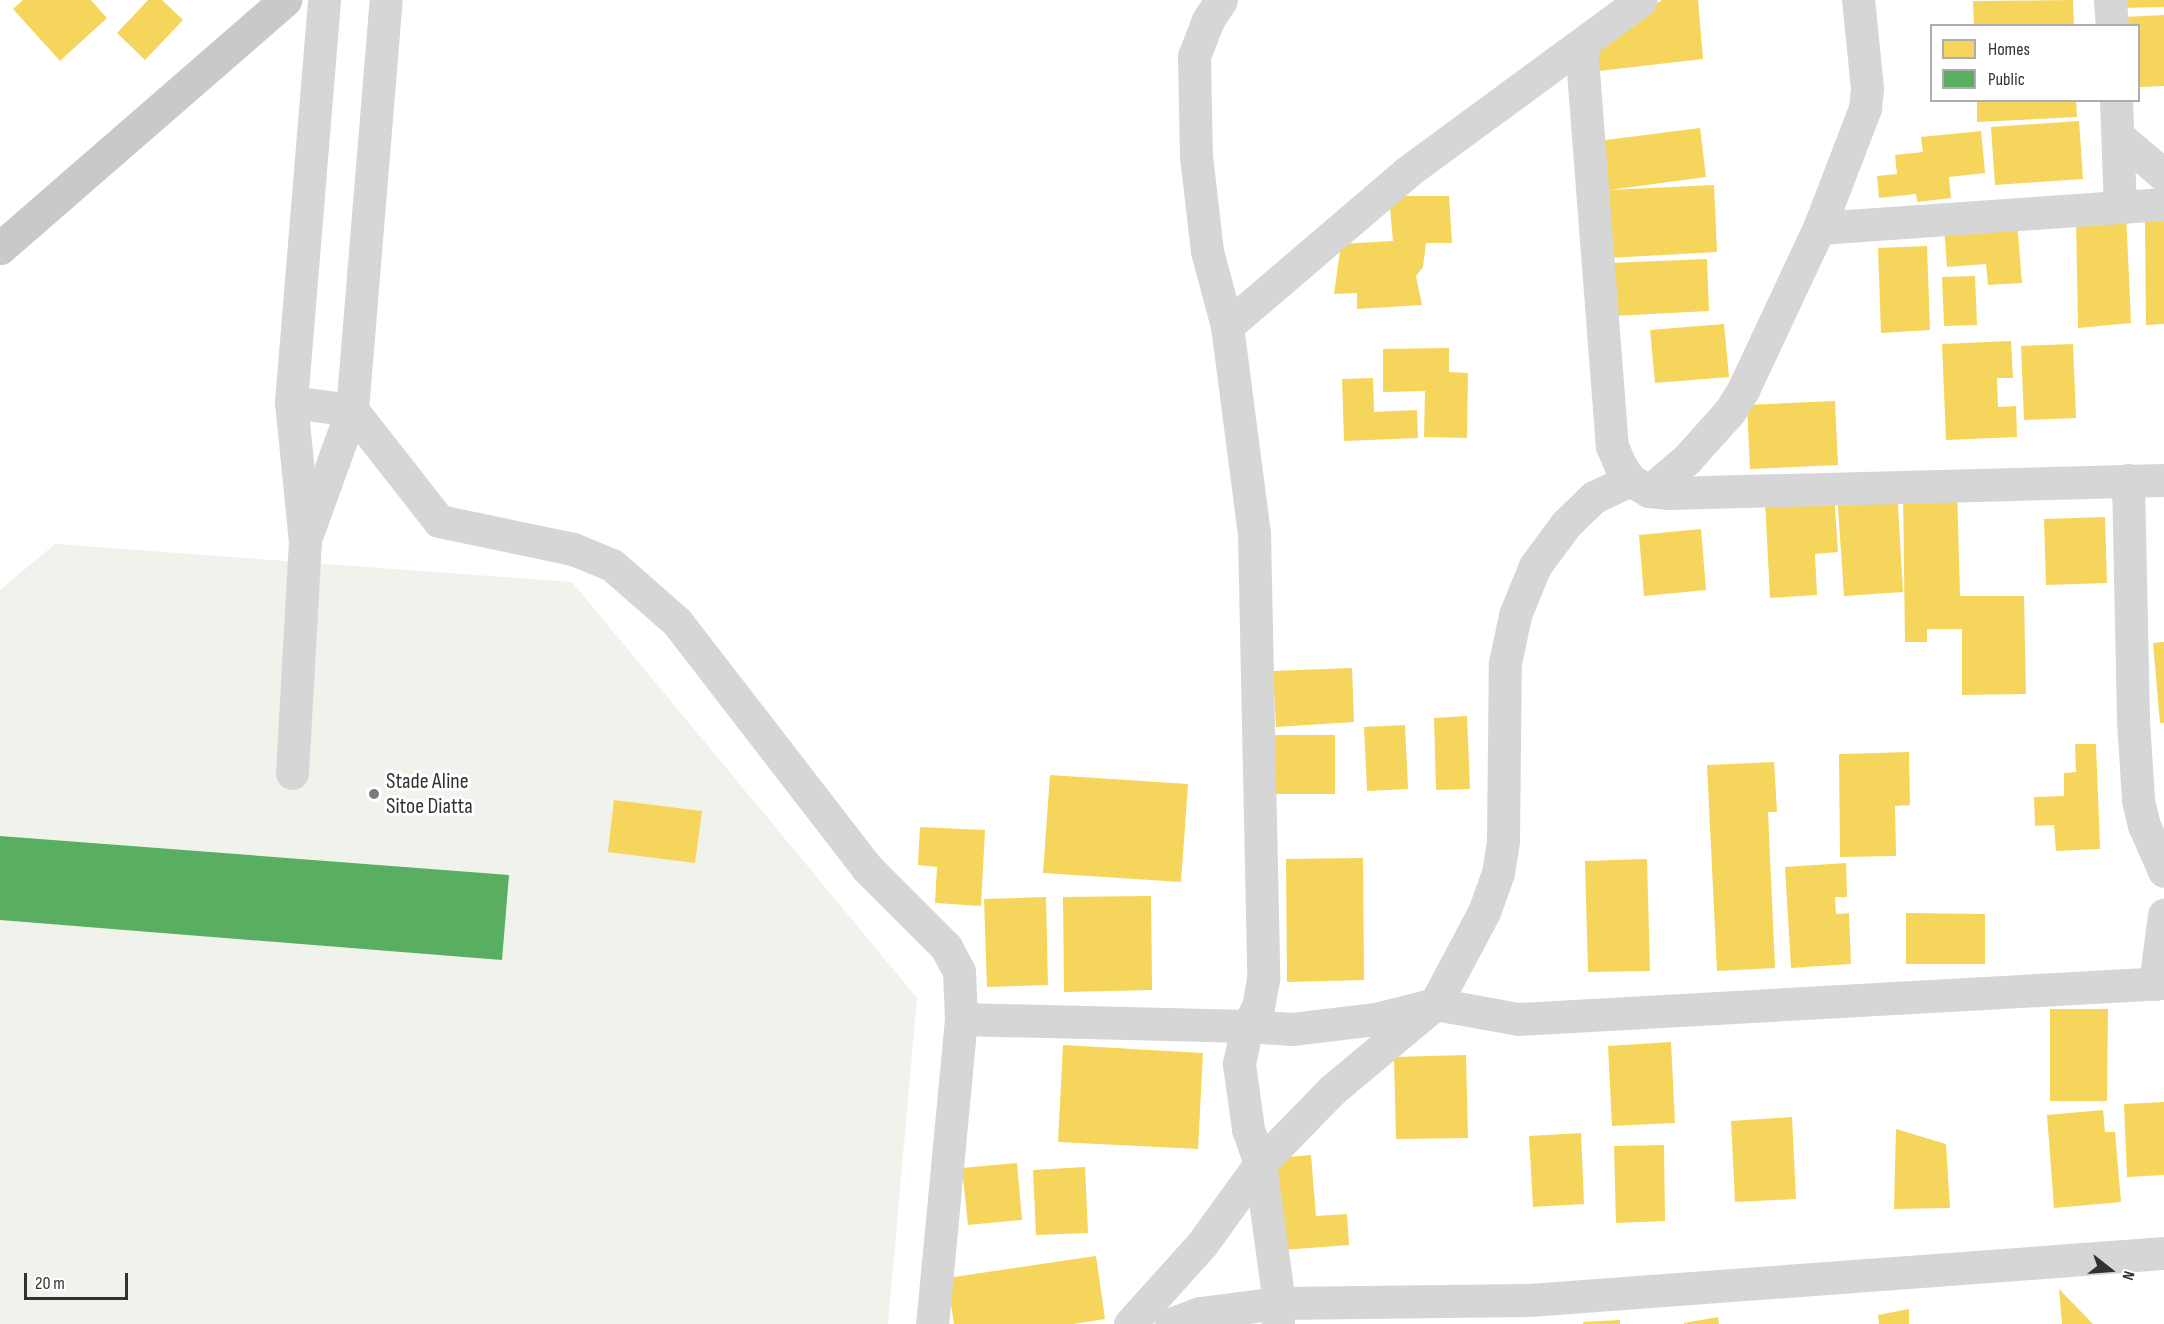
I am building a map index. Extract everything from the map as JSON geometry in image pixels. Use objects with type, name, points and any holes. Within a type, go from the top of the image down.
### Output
[{"type":"main road","points":[[0,248],[285,0]]},
{"type":"street","points":[[292,773],[305,542],[291,402],[324,0]]},
{"type":"street","points":[[305,542],[352,410],[386,0]]},
{"type":"street","points":[[1221,0],[1208,20],[1194,56],[1196,134],[1208,251],[1227,326],[1254,533],[1263,979],[1258,1007],[1248,1026],[1239,1064],[1248,1129],[1260,1164],[1279,1314]]},
{"type":"street","points":[[1227,326],[1407,172],[1496,104],[1641,0]]},
{"type":"street","points":[[1130,1324],[1202,1244],[1260,1164],[1332,1090],[1435,1004],[1484,912],[1498,873],[1503,840],[1505,663],[1515,615],[1534,566],[1566,524],[1594,497],[1639,486],[1687,459],[1730,411],[1743,390],[1819,228],[1865,108],[1867,88],[1858,0]]},
{"type":"street","points":[[2110,0],[2112,24]]},
{"type":"street","points":[[1581,45],[1612,446],[1620,465],[1639,486],[1669,493],[2164,480]]},
{"type":"street","points":[[2116,102],[2121,207]]},
{"type":"street","points":[[2118,136],[2164,175]]},
{"type":"street","points":[[1819,228],[2164,204]]},
{"type":"street","points":[[291,402],[352,410],[439,521],[573,549],[612,565],[677,622],[867,868],[946,947],[959,971],[961,1019],[932,1324]]},
{"type":"street","points":[[2128,480],[2133,720],[2138,800],[2144,825],[2164,871]]},
{"type":"street","points":[[961,1019],[1292,1029],[1376,1019],[1435,1004],[1518,1019],[2159,983],[2164,915]]},
{"type":"street","points":[[1171,1324],[1200,1313],[1530,1312],[2164,1253]]},
{"type":"shaded area","name":"Stade Aline Sitoe Diatta","points":[[55,544],[572,582],[917,998],[888,1324],[0,1324],[0,590]]},
{"type":"building: Homes","points":[[23,0],[91,0],[107,18],[60,61],[13,9]]},
{"type":"building: Homes","points":[[148,0],[162,0],[183,20],[145,60],[117,33]]},
{"type":"building: Homes","points":[[1662,0],[1698,0],[1703,59],[1590,72],[1592,45]]},
{"type":"building: Homes","points":[[2073,0],[2074,24],[1974,24],[1973,1]]},
{"type":"building: Homes","points":[[2120,0],[2164,0],[2164,7],[2120,8]]},
{"type":"building: Homes","points":[[2164,15],[2164,86],[2140,87],[2140,24],[2123,24],[2123,17]]},
{"type":"building: Homes","points":[[1977,102],[2076,102],[2077,117],[1977,122]]},
{"type":"building: Homes","points":[[2079,121],[2083,179],[1995,185],[1991,127]]},
{"type":"building: Homes","points":[[1700,128],[1706,177],[1609,190],[1714,185],[1717,252],[1608,258],[1598,141]]},
{"type":"building: Homes","points":[[1981,131],[1985,173],[1949,177],[1951,198],[1917,202],[1916,194],[1879,198],[1877,176],[1897,174],[1895,155],[1923,152],[1921,137]]},
{"type":"building: Homes","points":[[1389,196],[1449,196],[1452,243],[1426,243],[1423,267],[1416,276],[1422,305],[1357,309],[1357,293],[1334,294],[1341,244],[1393,241]]},
{"type":"building: Homes","points":[[2126,213],[2131,323],[2078,328],[2076,217]]},
{"type":"building: Homes","points":[[2145,220],[2164,220],[2164,324],[2146,325]]},
{"type":"building: Homes","points":[[2017,221],[2022,283],[1988,285],[1986,264],[1947,267],[1944,226]]},
{"type":"building: Homes","points":[[1927,246],[1930,330],[1881,333],[1878,248]]},
{"type":"building: Homes","points":[[1707,259],[1709,311],[1612,316],[1610,263]]},
{"type":"building: Homes","points":[[1975,276],[1977,325],[1944,326],[1942,277]]},
{"type":"building: Homes","points":[[1724,324],[1729,377],[1655,383],[1650,330]]},
{"type":"building: Homes","points":[[2011,341],[2013,378],[1997,378],[1998,407],[2016,406],[2017,437],[1946,440],[1942,344]]},
{"type":"building: Homes","points":[[2073,344],[2076,418],[2024,420],[2021,346]]},
{"type":"building: Homes","points":[[1449,348],[1449,372],[1468,373],[1467,438],[1424,437],[1425,391],[1383,392],[1383,349]]},
{"type":"building: Homes","points":[[1373,378],[1374,412],[1417,410],[1418,438],[1344,441],[1342,379]]},
{"type":"building: Homes","points":[[1835,401],[1838,465],[1750,469],[1747,405]]},
{"type":"building: Homes","points":[[1897,489],[1903,592],[1844,596],[1837,493]]},
{"type":"building: Homes","points":[[1957,489],[1960,596],[2024,596],[2026,694],[1962,695],[1962,629],[1927,629],[1927,642],[1905,642],[1903,491]]},
{"type":"building: Homes","points":[[1834,493],[1838,552],[1815,554],[1817,595],[1770,598],[1765,501]]},
{"type":"building: Homes","points":[[2105,517],[2107,583],[2046,585],[2044,519]]},
{"type":"building: Homes","points":[[1701,529],[1706,590],[1644,596],[1639,535]]},
{"type":"building: Homes","points":[[2164,642],[2164,723],[2160,723],[2153,643]]},
{"type":"building: Homes","points":[[1352,668],[1354,722],[1276,727],[1273,671]]},
{"type":"building: Homes","points":[[1467,716],[1470,789],[1436,790],[1434,718]]},
{"type":"building: Homes","points":[[1405,725],[1408,789],[1367,791],[1364,727]]},
{"type":"building: Homes","points":[[1264,735],[1335,735],[1335,794],[1263,794]]},
{"type":"building: Homes","points":[[2075,744],[2096,744],[2100,849],[2056,851],[2054,825],[2035,826],[2034,797],[2064,796],[2064,773],[2076,772]]},
{"type":"building: Homes","points":[[1909,752],[1910,805],[1895,806],[1896,856],[1840,857],[1839,754]]},
{"type":"building: Homes","points":[[1774,762],[1777,812],[1768,812],[1775,968],[1717,971],[1707,765]]},
{"type":"building: Homes","points":[[1050,775],[1188,784],[1181,882],[1043,873]]},
{"type":"building: Homes","points":[[614,800],[702,811],[695,863],[608,852]]},
{"type":"building: Homes","points":[[920,827],[985,830],[981,906],[935,903],[937,867],[918,865]]},
{"type":"building: Homes","points":[[1363,858],[1364,980],[1287,982],[1286,859]]},
{"type":"building: Homes","points":[[1647,859],[1650,971],[1588,972],[1585,861]]},
{"type":"building: Homes","points":[[1846,863],[1847,897],[1835,897],[1836,914],[1849,913],[1851,964],[1791,968],[1785,867]]},
{"type":"building: Homes","points":[[1151,896],[1152,990],[1064,992],[1063,897]]},
{"type":"building: Homes","points":[[1046,897],[1048,985],[987,987],[984,899]]},
{"type":"building: Homes","points":[[1906,913],[1985,914],[1985,964],[1906,964]]},
{"type":"building: Homes","points":[[2050,1009],[2108,1009],[2107,1101],[2050,1101]]},
{"type":"building: Homes","points":[[1671,1042],[1675,1123],[1612,1126],[1608,1046]]},
{"type":"building: Homes","points":[[1063,1045],[1203,1053],[1198,1149],[1058,1142]]},
{"type":"building: Homes","points":[[1466,1055],[1468,1138],[1396,1139],[1394,1057]]},
{"type":"building: Homes","points":[[2164,1102],[2164,1175],[2127,1177],[2124,1104]]},
{"type":"building: Homes","points":[[2103,1110],[2105,1132],[2115,1132],[2121,1202],[2054,1208],[2047,1115]]},
{"type":"building: Homes","points":[[1792,1117],[1796,1199],[1735,1202],[1731,1121]]},
{"type":"building: Homes","points":[[1896,1129],[1946,1144],[1950,1208],[1894,1209]]},
{"type":"building: Homes","points":[[1581,1133],[1584,1204],[1533,1207],[1529,1136]]},
{"type":"building: Homes","points":[[1664,1145],[1665,1221],[1616,1223],[1614,1146]]},
{"type":"building: Homes","points":[[1311,1155],[1316,1216],[1347,1214],[1349,1245],[1282,1250],[1276,1158]]},
{"type":"building: Homes","points":[[1017,1163],[1022,1220],[968,1225],[962,1168]]},
{"type":"building: Homes","points":[[1085,1167],[1088,1233],[1036,1235],[1033,1170]]},
{"type":"building: Homes","points":[[1096,1256],[1105,1319],[1073,1324],[954,1324],[947,1278]]},
{"type":"building: Homes","points":[[2059,1289],[2093,1324],[2062,1324]]},
{"type":"building: Homes","points":[[1909,1309],[1909,1324],[1879,1324],[1878,1315]]},
{"type":"building: Homes","points":[[1718,1317],[1719,1324],[1684,1324],[1684,1323]]},
{"type":"building: Homes","points":[[1620,1320],[1620,1324],[1583,1324],[1583,1322]]},
{"type":"building: Public","points":[[0,836],[509,875],[502,960],[0,920]]},
{"type":"place","name":"Stade Aline Sitoe Diatta","points":[[374,794]]}]
